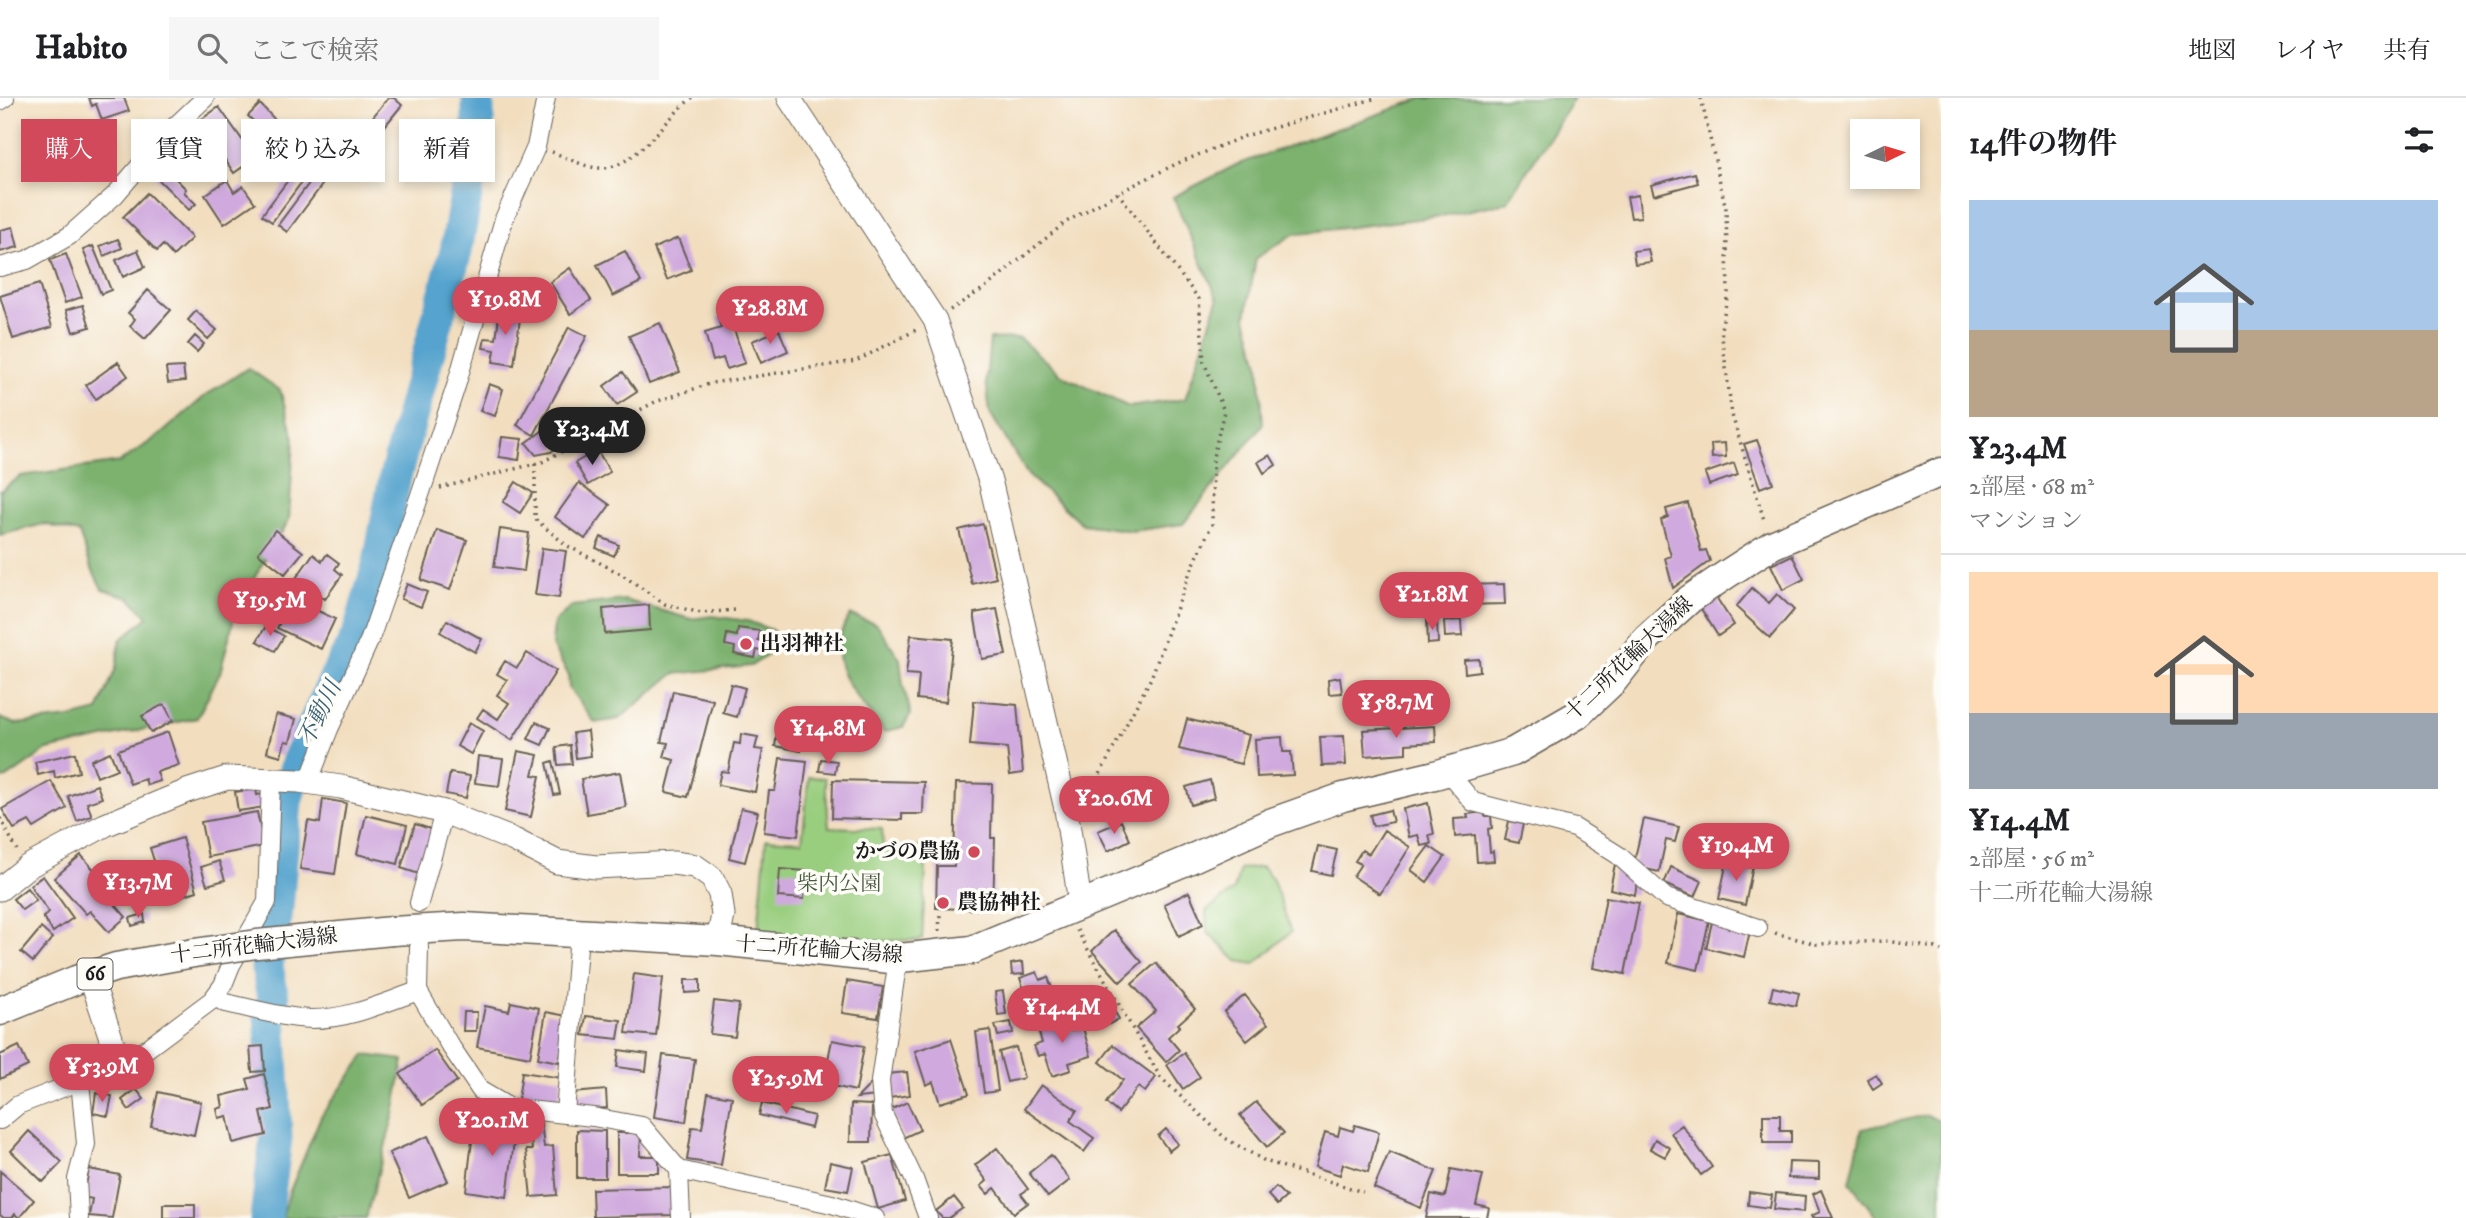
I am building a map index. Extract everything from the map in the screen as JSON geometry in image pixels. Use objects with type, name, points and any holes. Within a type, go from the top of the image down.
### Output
[{"type":"main road","name":"十二所花輪大湯線","points":[[0,1011],[116,967],[257,944],[392,931],[464,927],[718,941],[776,949],[898,959],[972,950],[1270,823],[1343,797],[1513,752],[1577,715],[1613,681],[1647,638],[1690,598],[1772,545],[1941,472]]},
{"type":"street","points":[[0,101],[5,98]]},
{"type":"street","points":[[0,267],[27,260],[69,236],[115,195],[169,132],[205,98]]},
{"type":"street","points":[[0,1120],[18,1105],[121,1068],[214,997],[267,902],[290,781],[329,729],[370,639],[456,386],[505,219],[536,147],[546,98]]},
{"type":"street","points":[[789,98],[935,320],[991,484],[1066,809],[1073,907]]},
{"type":"street","points":[[1447,771],[1473,802],[1575,828],[1618,855],[1666,898],[1758,928]]},
{"type":"street","points":[[0,889],[27,867],[105,825],[187,791],[227,778],[290,781],[341,787],[444,812],[514,840],[557,862],[596,867],[673,863],[695,866],[712,878],[720,894],[723,915],[718,941]]},
{"type":"street","points":[[419,903],[444,812]]},
{"type":"street","points":[[565,1114],[579,934]]},
{"type":"street","points":[[419,947],[418,991],[481,1091],[510,1108],[642,1126],[679,1170],[832,1204],[875,1218]]},
{"type":"street","points":[[898,959],[880,1081],[883,1114],[914,1179],[928,1218]]},
{"type":"street","points":[[90,975],[121,1068]]},
{"type":"street","points":[[214,997],[226,1003],[310,1019],[363,1010],[418,991]]},
{"type":"street","points":[[79,1218],[77,1179],[86,1144],[80,1081]]},
{"type":"street","points":[[679,1170],[681,1218]]},
{"type":"path","points":[[536,147],[597,168],[614,167],[629,160],[692,98]]},
{"type":"path","points":[[421,492],[535,464],[577,445],[655,402],[712,383],[856,361],[935,320],[986,287],[1066,222],[1118,193],[1178,163],[1245,136],[1377,98]]},
{"type":"path","points":[[1701,98],[1726,209],[1728,293],[1721,329],[1732,415],[1772,545]]},
{"type":"path","points":[[1066,809],[1091,791],[1151,678],[1189,575],[1212,524],[1213,457],[1224,411],[1204,362],[1199,299],[1118,193]]},
{"type":"path","points":[[535,464],[535,519],[566,545],[621,574],[665,604],[701,613],[735,610]]},
{"type":"path","points":[[0,818],[27,867]]},
{"type":"path","points":[[1073,907],[1160,1077],[1225,1138],[1265,1161],[1363,1192]]},
{"type":"path","points":[[1758,928],[1816,944],[1885,941],[1941,951]]},
{"type":"green space","points":[[1423,98],[1574,98],[1507,202],[1442,216],[1294,234],[1256,258],[1246,317],[1259,364],[1263,424],[1183,524],[1133,531],[1082,524],[1028,475],[990,413],[986,380],[990,339],[1019,338],[1063,376],[1129,407],[1185,399],[1218,299],[1173,197],[1236,165]]},
{"type":"green space","points":[[248,368],[280,390],[294,438],[289,520],[237,606],[220,673],[197,718],[47,750],[7,778],[0,779],[0,718],[16,724],[70,718],[98,711],[116,668],[120,640],[148,617],[130,598],[102,589],[79,533],[44,524],[0,535],[0,491],[21,476],[120,462],[161,434],[205,396]]},
{"type":"green space","points":[[624,600],[691,619],[712,616],[748,621],[772,630],[784,644],[751,666],[674,674],[619,719],[595,723],[569,688],[568,674],[552,646],[554,622],[572,606]]},
{"type":"green space","points":[[850,615],[877,624],[900,659],[903,685],[911,714],[903,727],[884,732],[852,691],[845,677],[839,663],[838,648],[841,632]]},
{"type":"green space","name":"柴内公園","points":[[809,777],[825,778],[829,827],[882,829],[883,847],[927,848],[922,940],[849,942],[758,931],[766,839],[802,841]]},
{"type":"green space","points":[[1262,867],[1273,880],[1291,932],[1255,964],[1237,961],[1207,932],[1206,911],[1234,890],[1240,869]]},
{"type":"green space","points":[[365,1055],[404,1060],[394,1114],[366,1218],[282,1218],[289,1193],[321,1116]]},
{"type":"green space","points":[[1927,1115],[1941,1122],[1941,1218],[1877,1218],[1850,1182],[1862,1129]]},
{"type":"building","points":[[89,98],[124,98],[129,111],[102,119],[96,104],[92,106]]},
{"type":"building","points":[[388,98],[394,98],[402,105],[385,126],[385,119],[371,119]]},
{"type":"building","points":[[260,104],[274,119],[251,119],[248,116]]},
{"type":"building","points":[[219,107],[241,138],[241,168],[234,173],[227,163],[227,119],[202,119]]},
{"type":"building","points":[[1695,173],[1698,183],[1654,195],[1651,185]]},
{"type":"building","points":[[227,180],[234,192],[243,186],[255,203],[224,224],[205,195]]},
{"type":"building","points":[[161,182],[179,182],[186,189],[184,192],[196,204],[189,210]]},
{"type":"building","points":[[287,182],[302,182],[272,222],[262,215]]},
{"type":"building","points":[[310,182],[324,182],[287,232],[278,225]]},
{"type":"building","points":[[147,193],[192,238],[173,256],[163,245],[157,251],[123,217]]},
{"type":"building","points":[[1638,195],[1641,217],[1631,218],[1627,197]]},
{"type":"building","points":[[13,227],[18,247],[0,252],[0,230]]},
{"type":"building","points":[[678,238],[691,270],[667,280],[654,248]]},
{"type":"building","points":[[118,239],[122,248],[104,256],[100,246]]},
{"type":"building","points":[[93,246],[111,290],[101,294],[83,250]]},
{"type":"building","points":[[1648,249],[1651,262],[1635,264],[1633,251]]},
{"type":"building","points":[[138,250],[145,267],[123,277],[116,260]]},
{"type":"building","points":[[625,251],[641,282],[613,296],[597,265]]},
{"type":"building","points":[[66,254],[82,297],[65,303],[50,260]]},
{"type":"building","points":[[570,268],[591,300],[570,314],[550,282]]},
{"type":"building","points":[[39,284],[52,327],[13,339],[0,296]]},
{"type":"building","points":[[148,290],[171,310],[145,339],[130,326],[135,319],[128,313]]},
{"type":"building","points":[[83,305],[90,327],[73,332],[66,310]]},
{"type":"building","points":[[500,309],[521,311],[514,365],[493,362],[495,350],[483,348],[485,338],[496,339]]},
{"type":"building","points":[[196,311],[217,330],[208,339],[188,320]]},
{"type":"building","points":[[729,314],[745,363],[727,369],[723,358],[713,361],[705,333],[721,328],[718,317]]},
{"type":"building","points":[[660,323],[680,372],[649,384],[629,336]]},
{"type":"building","points":[[569,327],[587,336],[534,435],[517,425]]},
{"type":"building","points":[[779,330],[788,351],[761,363],[752,341]]},
{"type":"building","points":[[195,336],[204,344],[197,352],[188,344]]},
{"type":"building","points":[[118,362],[128,376],[96,399],[86,385]]},
{"type":"building","points":[[183,367],[185,381],[168,383],[166,368]]},
{"type":"building","points":[[623,372],[637,392],[617,405],[604,386]]},
{"type":"building","points":[[489,384],[503,389],[495,416],[480,411]]},
{"type":"building","points":[[549,426],[562,443],[551,452],[536,455],[526,443]]},
{"type":"building","points":[[502,437],[522,439],[519,460],[499,457]]},
{"type":"building","points":[[1757,440],[1773,483],[1760,488],[1744,444]]},
{"type":"building","points":[[1725,443],[1726,457],[1712,458],[1711,444]]},
{"type":"building","points":[[597,450],[610,472],[588,485],[575,463]]},
{"type":"building","points":[[1270,455],[1276,465],[1264,473],[1258,462]]},
{"type":"building","points":[[1734,463],[1738,475],[1709,485],[1705,473]]},
{"type":"building","points":[[516,482],[533,493],[520,513],[503,502]]},
{"type":"building","points":[[579,483],[610,505],[585,539],[555,517]]},
{"type":"building","points":[[1688,503],[1701,551],[1706,550],[1710,561],[1673,588],[1665,558],[1671,556],[1661,520],[1668,517],[1666,509]]},
{"type":"building","points":[[983,524],[996,578],[972,584],[959,530]]},
{"type":"building","points":[[500,529],[529,533],[524,571],[494,567]]},
{"type":"building","points":[[275,530],[303,552],[285,574],[258,553]]},
{"type":"building","points":[[437,530],[467,540],[450,590],[421,580]]},
{"type":"building","points":[[601,537],[619,545],[614,556],[596,548]]},
{"type":"building","points":[[542,548],[566,551],[559,598],[535,595]]},
{"type":"building","points":[[313,554],[322,561],[327,554],[339,563],[335,569],[342,575],[325,599],[306,586],[299,596],[289,588]]},
{"type":"building","points":[[1792,555],[1804,579],[1783,590],[1771,565]]},
{"type":"building","points":[[1448,577],[1460,577],[1460,585],[1504,584],[1505,604],[1462,605],[1462,614],[1449,614]]},
{"type":"building","points":[[407,584],[427,592],[421,607],[401,599]]},
{"type":"building","points":[[1752,588],[1769,603],[1777,594],[1794,610],[1770,638],[1736,607]]},
{"type":"building","points":[[1716,597],[1734,625],[1718,636],[1700,607]]},
{"type":"building","points":[[291,598],[335,619],[321,649],[277,628]]},
{"type":"building","points":[[649,605],[650,630],[605,634],[603,609]]},
{"type":"building","points":[[997,609],[1006,655],[982,659],[974,613]]},
{"type":"building","points":[[447,620],[482,639],[475,652],[440,632]]},
{"type":"building","points":[[1427,620],[1437,620],[1438,643],[1428,644]]},
{"type":"building","points":[[1461,620],[1462,636],[1445,637],[1444,621]]},
{"type":"building","points":[[266,626],[284,636],[275,651],[257,641]]},
{"type":"building","name":"出羽神社","points":[[738,628],[760,631],[758,641],[766,642],[765,652],[757,650],[755,658],[734,654],[735,647],[725,645],[727,634],[737,636]]},
{"type":"building","points":[[911,635],[953,639],[946,702],[917,699],[919,675],[906,674]]},
{"type":"building","points":[[527,653],[556,671],[512,740],[477,718],[483,709],[498,719],[509,703],[497,695],[507,680],[497,674],[505,661],[517,668]]},
{"type":"building","points":[[1479,659],[1480,671],[1465,673],[1464,660]]},
{"type":"building","points":[[1340,677],[1342,693],[1329,694],[1328,679]]},
{"type":"building","points":[[731,684],[745,688],[737,717],[723,713]]},
{"type":"building","points":[[673,691],[713,700],[688,797],[666,792],[674,760],[664,757],[668,743],[661,742]]},
{"type":"building","points":[[974,701],[1017,705],[1023,773],[1010,775],[1007,748],[970,745]]},
{"type":"building","points":[[164,704],[173,721],[151,733],[142,716]]},
{"type":"building","points":[[276,714],[296,719],[290,742],[285,741],[281,756],[267,752]]},
{"type":"building","points":[[780,716],[807,721],[801,751],[775,746]]},
{"type":"building","points":[[1187,719],[1249,735],[1241,764],[1179,749]]},
{"type":"building","points":[[536,722],[550,728],[542,745],[528,739]]},
{"type":"building","points":[[469,723],[483,731],[471,754],[457,746]]},
{"type":"building","points":[[1435,726],[1436,742],[1406,744],[1406,753],[1365,756],[1363,730]]},
{"type":"building","points":[[588,731],[591,756],[576,758],[573,733]]},
{"type":"building","points":[[168,732],[179,765],[157,772],[160,781],[147,785],[145,779],[130,784],[118,750]]},
{"type":"building","points":[[741,734],[758,737],[755,749],[763,750],[755,792],[718,785],[721,771],[728,772],[734,743],[740,744]]},
{"type":"building","points":[[1344,736],[1346,765],[1322,766],[1320,737]]},
{"type":"building","points":[[1282,737],[1283,752],[1291,752],[1293,775],[1257,777],[1255,739]]},
{"type":"building","points":[[570,745],[572,764],[558,765],[556,747]]},
{"type":"building","points":[[518,751],[538,755],[533,775],[540,776],[531,817],[505,811]]},
{"type":"building","points":[[110,752],[117,769],[97,777],[91,760]]},
{"type":"building","points":[[75,753],[79,772],[55,778],[54,771],[38,775],[35,762]]},
{"type":"building","points":[[478,756],[503,759],[499,786],[475,783]]},
{"type":"building","points":[[780,758],[807,761],[798,836],[764,832],[769,791],[775,791]]},
{"type":"building","points":[[821,759],[837,761],[835,773],[819,771]]},
{"type":"building","points":[[553,761],[560,794],[554,795],[547,763]]},
{"type":"building","points":[[620,772],[626,807],[587,814],[581,779]]},
{"type":"building","points":[[450,773],[470,776],[466,798],[446,794]]},
{"type":"building","points":[[833,780],[924,782],[923,814],[902,814],[902,820],[832,818]]},
{"type":"building","points":[[1210,780],[1214,798],[1191,805],[1186,787]]},
{"type":"building","points":[[51,781],[67,808],[34,828],[29,821],[14,829],[2,809]]},
{"type":"building","name":"かづの農協","points":[[956,783],[992,784],[991,838],[995,838],[993,910],[936,908],[937,866],[954,866]]},
{"type":"building","points":[[97,785],[102,798],[87,803],[92,816],[77,821],[68,796]]},
{"type":"building","points":[[256,789],[257,795],[263,794],[265,807],[238,811],[235,792]]},
{"type":"building","points":[[323,799],[346,803],[335,874],[300,869],[308,821],[320,823]]},
{"type":"building","points":[[1428,803],[1434,834],[1429,835],[1431,844],[1421,846],[1418,835],[1409,837],[1403,809]]},
{"type":"building","points":[[741,808],[758,812],[745,862],[729,858]]},
{"type":"building","points":[[1390,810],[1393,822],[1373,826],[1370,815]]},
{"type":"building","points":[[257,812],[264,846],[208,857],[201,822]]},
{"type":"building","points":[[1485,812],[1485,816],[1491,816],[1492,828],[1488,829],[1490,852],[1493,851],[1494,861],[1477,862],[1475,835],[1455,837],[1454,819],[1468,818],[1467,814]]},
{"type":"building","points":[[366,815],[407,825],[398,864],[357,854]]},
{"type":"building","points":[[1644,819],[1679,827],[1675,842],[1666,840],[1659,872],[1633,866]]},
{"type":"building","points":[[1121,821],[1130,840],[1108,851],[1098,831]]},
{"type":"building","points":[[1509,821],[1523,824],[1519,843],[1505,840]]},
{"type":"building","points":[[415,824],[433,830],[419,874],[401,868]]},
{"type":"building","points":[[1384,830],[1410,847],[1380,894],[1353,876],[1361,864],[1355,861],[1362,850],[1369,854]]},
{"type":"building","points":[[182,838],[197,891],[166,901],[159,880],[154,882],[150,869],[156,867],[150,848]]},
{"type":"building","points":[[1318,846],[1337,850],[1331,875],[1312,871]]},
{"type":"building","points":[[1429,846],[1445,857],[1427,882],[1411,870]]},
{"type":"building","points":[[81,855],[111,889],[106,894],[126,917],[109,932],[90,911],[86,914],[54,878]]},
{"type":"building","points":[[219,861],[225,880],[207,885],[201,867]]},
{"type":"building","points":[[1727,861],[1753,866],[1745,905],[1719,899]]},
{"type":"building","points":[[1615,864],[1637,883],[1635,895],[1610,889]]},
{"type":"building","points":[[1671,867],[1702,881],[1695,897],[1664,884]]},
{"type":"building","points":[[780,869],[806,871],[804,899],[778,897]]},
{"type":"building","points":[[43,876],[73,918],[53,932],[43,917],[49,913],[30,885]]},
{"type":"building","points":[[27,888],[36,900],[22,910],[13,899]]},
{"type":"building","points":[[1189,892],[1203,924],[1179,936],[1164,904]]},
{"type":"building","points":[[1606,897],[1639,903],[1625,974],[1593,968]]},
{"type":"building","points":[[144,914],[145,922],[132,926],[130,918]]},
{"type":"building","points":[[1678,914],[1709,921],[1698,970],[1668,963]]},
{"type":"building","points":[[1712,922],[1750,931],[1744,957],[1706,948]]},
{"type":"building","points":[[41,928],[52,938],[33,962],[21,952]]},
{"type":"building","points":[[1114,930],[1142,962],[1120,982],[1092,951]]},
{"type":"building","points":[[1023,962],[1024,974],[1012,975],[1011,964]]},
{"type":"building","points":[[1156,963],[1195,1009],[1168,1037],[1179,1050],[1166,1062],[1136,1028],[1156,1011],[1132,984]]},
{"type":"building","points":[[1037,972],[1040,980],[1048,977],[1058,1006],[1033,1015],[1020,978]]},
{"type":"building","points":[[634,974],[663,978],[656,1036],[626,1033]]},
{"type":"building","points":[[685,980],[700,980],[700,992],[685,993]]},
{"type":"building","points":[[847,981],[883,987],[878,1018],[842,1013]]},
{"type":"building","points":[[1773,987],[1799,993],[1796,1006],[1770,1000]]},
{"type":"building","points":[[1003,991],[1006,1014],[998,1015],[995,992]]},
{"type":"building","points":[[1245,995],[1268,1024],[1247,1041],[1224,1012]]},
{"type":"building","points":[[714,1001],[739,1004],[735,1037],[710,1034]]},
{"type":"building","points":[[511,1002],[539,1008],[530,1057],[477,1047],[485,1006],[509,1011]]},
{"type":"building","points":[[1109,1003],[1119,1019],[1108,1025],[1099,1009]]},
{"type":"building","points":[[464,1012],[477,1012],[476,1031],[463,1031]]},
{"type":"building","points":[[546,1012],[567,1016],[559,1062],[538,1058]]},
{"type":"building","points":[[586,1016],[621,1020],[618,1039],[583,1035]]},
{"type":"building","points":[[1066,1017],[1071,1031],[1083,1028],[1091,1056],[1069,1063],[1071,1070],[1052,1076],[1045,1054],[1038,1056],[1034,1046],[1042,1043],[1037,1026]]},
{"type":"building","points":[[1011,1022],[1013,1033],[998,1036],[995,1025]]},
{"type":"building","points":[[990,1030],[998,1091],[984,1093],[976,1032]]},
{"type":"building","points":[[951,1039],[969,1094],[940,1103],[933,1082],[926,1085],[915,1051]]},
{"type":"building","points":[[832,1040],[864,1046],[856,1091],[823,1084]]},
{"type":"building","points":[[1113,1045],[1156,1077],[1145,1092],[1138,1087],[1118,1113],[1106,1103],[1123,1080],[1100,1062]]},
{"type":"building","points":[[19,1046],[28,1066],[0,1079],[0,1055]]},
{"type":"building","points":[[263,1046],[265,1071],[252,1072],[250,1047]]},
{"type":"building","points":[[1016,1047],[1024,1078],[1007,1082],[999,1052]]},
{"type":"building","points":[[435,1050],[457,1081],[422,1105],[400,1074]]},
{"type":"building","points":[[619,1050],[648,1054],[646,1071],[617,1067]]},
{"type":"building","points":[[1184,1053],[1200,1077],[1183,1089],[1167,1065]]},
{"type":"building","points":[[663,1055],[695,1059],[686,1122],[654,1117]]},
{"type":"building","points":[[522,1072],[562,1078],[558,1106],[518,1100]]},
{"type":"building","points":[[907,1072],[910,1095],[889,1098],[887,1074]]},
{"type":"building","points":[[264,1074],[273,1109],[261,1112],[266,1135],[233,1143],[227,1116],[219,1118],[217,1109],[223,1107],[221,1096],[250,1089],[247,1079]]},
{"type":"building","points":[[1876,1074],[1882,1083],[1873,1089],[1867,1079]]},
{"type":"building","points":[[873,1082],[877,1096],[857,1098]]},
{"type":"building","points":[[1041,1085],[1077,1110],[1070,1121],[1094,1138],[1084,1152],[1024,1109]]},
{"type":"building","points":[[136,1089],[144,1099],[129,1110],[122,1100]]},
{"type":"building","points":[[606,1090],[607,1108],[574,1110],[573,1093]]},
{"type":"building","points":[[158,1092],[201,1102],[194,1135],[151,1126]]},
{"type":"building","points":[[96,1093],[112,1096],[108,1116],[93,1113]]},
{"type":"building","points":[[708,1093],[732,1097],[721,1165],[687,1160],[692,1127],[702,1128]]},
{"type":"building","points":[[907,1102],[920,1130],[903,1138],[890,1110]]},
{"type":"building","points":[[1256,1102],[1284,1133],[1267,1147],[1240,1115]]},
{"type":"building","points":[[762,1103],[814,1116],[811,1128],[759,1115]]},
{"type":"building","points":[[851,1104],[872,1105],[871,1142],[850,1142]]},
{"type":"building","points":[[499,1115],[517,1118],[507,1197],[466,1191],[474,1124],[497,1127]]},
{"type":"building","points":[[1763,1115],[1780,1115],[1780,1131],[1791,1131],[1791,1143],[1763,1143]]},
{"type":"building","points":[[541,1122],[544,1147],[553,1146],[557,1195],[531,1197],[526,1150],[532,1150],[530,1124]]},
{"type":"building","points":[[1355,1125],[1379,1132],[1368,1172],[1343,1164],[1340,1175],[1315,1167],[1325,1132],[1338,1136],[1340,1127],[1353,1131]]},
{"type":"building","points":[[1682,1125],[1712,1167],[1701,1175],[1671,1133]]},
{"type":"building","points":[[1166,1129],[1178,1144],[1169,1151],[1158,1136]]},
{"type":"building","points":[[577,1130],[605,1131],[605,1178],[577,1178]]},
{"type":"building","points":[[29,1131],[62,1162],[43,1182],[11,1151]]},
{"type":"building","points":[[617,1133],[641,1133],[640,1156],[659,1156],[659,1173],[617,1173]]},
{"type":"building","points":[[428,1136],[448,1181],[409,1198],[389,1153]]},
{"type":"building","points":[[1655,1139],[1670,1148],[1665,1157],[1650,1149]]},
{"type":"building","points":[[997,1148],[1028,1189],[1021,1194],[1028,1203],[1014,1213],[995,1188],[988,1194],[981,1186],[987,1181],[975,1165]]},
{"type":"building","points":[[1389,1152],[1436,1171],[1421,1208],[1374,1188]]},
{"type":"building","points":[[892,1155],[905,1201],[878,1209],[865,1162]]},
{"type":"building","points":[[1051,1155],[1070,1180],[1048,1197],[1029,1173]]},
{"type":"building","points":[[830,1162],[853,1167],[848,1191],[825,1187]]},
{"type":"building","points":[[1789,1162],[1819,1163],[1819,1179],[1788,1178]]},
{"type":"building","points":[[89,1169],[120,1175],[112,1218],[89,1216],[92,1199],[84,1197]]},
{"type":"building","points":[[1451,1169],[1483,1175],[1476,1205],[1489,1208],[1487,1218],[1426,1218],[1431,1194],[1445,1197]]},
{"type":"building","points":[[0,1171],[34,1200],[19,1218],[15,1214],[12,1218],[0,1215]]},
{"type":"building","points":[[674,1187],[675,1215],[593,1217],[592,1189]]},
{"type":"building","points":[[1276,1187],[1286,1197],[1277,1205],[1268,1195]]},
{"type":"building","points":[[1821,1190],[1833,1218],[1811,1216],[1820,1212],[1813,1194]]},
{"type":"building","points":[[1749,1192],[1772,1195],[1770,1208],[1748,1205]]},
{"type":"building","points":[[1776,1193],[1805,1196],[1804,1212],[1774,1209]]},
{"type":"building","points":[[954,1197],[963,1208],[949,1218],[942,1218],[936,1211]]},
{"type":"building","points":[[163,1204],[195,1204],[195,1218],[163,1218]]},
{"type":"waterway","name":"不動川","points":[[266,1218],[276,1138],[270,1014],[273,998],[267,966],[277,908],[286,801],[298,760],[358,635],[379,562],[395,477],[456,251],[478,129],[478,98]]},
{"type":"place","name":"出羽神社","points":[[746,644]]},
{"type":"place","name":"かづの農協","points":[[974,852]]},
{"type":"place","name":"農協神社","points":[[943,903]]}]
